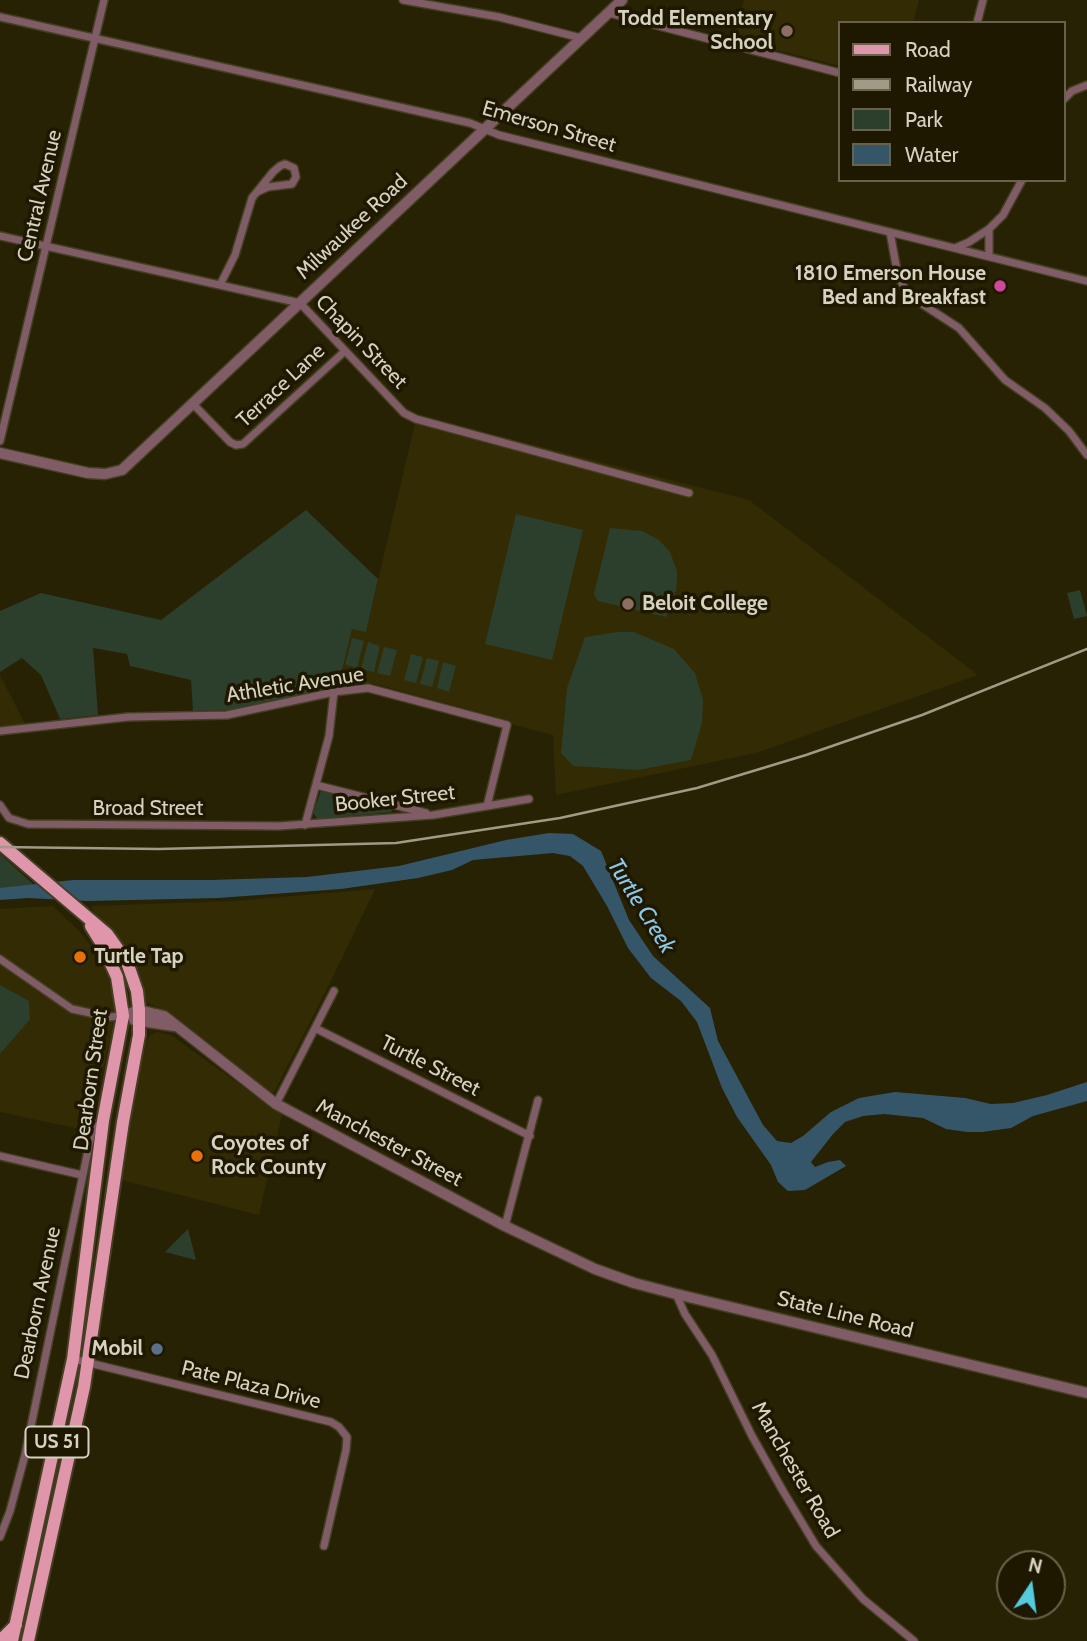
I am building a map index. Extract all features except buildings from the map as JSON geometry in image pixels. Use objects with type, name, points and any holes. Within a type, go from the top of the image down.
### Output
[{"type":"main road","name":"US 51","points":[[0,843],[80,911]]},
{"type":"main road","name":"Dearborn Street","points":[[80,911],[107,934],[127,962],[137,991],[139,1016],[88,1363]]},
{"type":"main road","name":"Dearborn Street","points":[[73,1359],[90,1241],[103,1121],[123,1017],[117,977],[102,944],[80,911]]},
{"type":"main road","name":"US 51","points":[[12,1641],[73,1359]]},
{"type":"main road","name":"US 51","points":[[31,1638],[88,1363]]},
{"type":"main road","points":[[0,1641],[16,1624]]},
{"type":"street","name":"Central Avenue","points":[[0,440],[104,0]]},
{"type":"street","points":[[403,0],[499,17],[581,38]]},
{"type":"street","name":"Milwaukee Road","points":[[0,453],[79,472],[105,474],[122,470],[622,0]]},
{"type":"street","points":[[978,21],[983,0]]},
{"type":"street","points":[[609,13],[838,72]]},
{"type":"street","name":"Emerson Street","points":[[0,17],[471,123],[484,129],[1087,281]]},
{"type":"street","points":[[1066,97],[1087,85]]},
{"type":"street","points":[[220,285],[235,255],[252,198],[257,192],[280,166],[285,164],[293,168],[296,177],[292,184],[268,187],[257,192]]},
{"type":"street","points":[[955,248],[989,229],[1003,215],[1021,182]]},
{"type":"street","points":[[989,229],[989,256]]},
{"type":"street","points":[[890,232],[898,276],[905,289],[916,300],[959,328],[1005,380],[1045,408],[1069,431],[1087,455]]},
{"type":"street","name":"Chapin Street","points":[[0,236],[300,303],[404,413],[416,419],[689,493]]},
{"type":"street","name":"Terrace Lane","points":[[193,404],[230,442],[239,445],[251,439],[345,351]]},
{"type":"street","name":"Athletic Avenue","points":[[0,731],[128,717],[227,715],[334,692],[363,688],[376,690],[507,725],[487,806]]},
{"type":"street","points":[[305,825],[329,736],[334,692]]},
{"type":"street","points":[[316,785],[433,815]]},
{"type":"street","points":[[487,806],[529,799]]},
{"type":"street","name":"Broad Street","points":[[0,804],[9,818],[28,824],[266,827],[305,825]]},
{"type":"street","name":"Booker Street","points":[[305,825],[433,815],[487,806]]},
{"type":"street","points":[[0,959],[72,1009],[109,1017],[123,1017]]},
{"type":"street","points":[[276,1104],[334,991]]},
{"type":"street","name":"Manchester Street","points":[[123,1017],[139,1016],[180,1028],[276,1104],[505,1226],[595,1269]]},
{"type":"street","name":"Turtle Street","points":[[315,1028],[530,1136]]},
{"type":"street","points":[[505,1226],[538,1100]]},
{"type":"street","name":"Dearborn Avenue","points":[[0,1537],[10,1511],[24,1455],[92,1131],[103,1121]]},
{"type":"street","points":[[0,1156],[82,1175]]},
{"type":"street","name":"State Line Road","points":[[595,1269],[676,1294],[1087,1392]]},
{"type":"street","name":"Manchester Road","points":[[676,1294],[685,1314],[712,1355],[770,1469],[817,1546],[863,1599],[914,1641]]},
{"type":"street","name":"Pate Plaza Drive","points":[[73,1359],[331,1422],[339,1427],[347,1437],[346,1450],[324,1546]]},
{"type":"shaded area","name":"Todd Elementary School","points":[[744,0],[919,0],[914,21],[838,21],[838,66],[732,39]]},
{"type":"shaded area","name":"Beloit College","points":[[417,415],[749,500],[978,675],[756,753],[556,795],[553,735],[376,684],[338,687],[352,629],[366,631]]},
{"type":"shaded area","points":[[0,675],[25,724],[0,726]]},
{"type":"shaded area","points":[[375,889],[329,985],[274,1092],[271,1093],[260,1088],[169,1013],[144,1001],[91,906],[234,901]]},
{"type":"shaded area","points":[[53,906],[98,954],[108,975],[115,1004],[112,1030],[89,1131],[0,1112],[0,909]]},
{"type":"shaded area","points":[[157,1032],[171,1035],[282,1115],[259,1215],[121,1180],[131,1108],[143,1056],[147,1041]]},
{"type":"green space","points":[[306,510],[378,579],[366,632],[352,629],[338,687],[231,710],[193,711],[191,680],[130,666],[127,654],[93,648],[98,715],[60,719],[41,675],[22,658],[0,672],[0,611],[41,593],[161,620]]},
{"type":"green space","points":[[516,514],[583,530],[552,660],[485,644]]},
{"type":"green space","points":[[610,528],[642,531],[659,540],[670,552],[677,579],[666,617],[598,601],[594,594]]},
{"type":"green space","points":[[1080,590],[1087,616],[1074,619],[1067,593]]},
{"type":"green space","points":[[634,632],[674,649],[695,673],[703,700],[702,723],[691,760],[638,770],[573,766],[561,753],[567,688],[585,637]]},
{"type":"green space","points":[[352,638],[364,641],[357,668],[345,665]]},
{"type":"green space","points":[[368,642],[380,646],[374,672],[361,669]]},
{"type":"green space","points":[[384,647],[397,650],[390,676],[377,673]]},
{"type":"green space","points":[[411,654],[423,657],[416,683],[404,680]]},
{"type":"green space","points":[[427,658],[439,661],[432,687],[420,684]]},
{"type":"green space","points":[[443,662],[456,666],[449,692],[437,688]]},
{"type":"green space","points":[[321,791],[391,809],[392,812],[318,819],[313,813]]},
{"type":"green space","points":[[0,854],[34,885],[0,895]]},
{"type":"green space","points":[[0,985],[29,1001],[30,1019],[0,1054]]},
{"type":"green space","points":[[188,1229],[196,1260],[165,1252]]},
{"type":"water","points":[[549,833],[573,834],[601,851],[629,920],[653,956],[710,1008],[718,1041],[763,1125],[777,1141],[791,1143],[831,1112],[859,1098],[895,1092],[965,1098],[991,1104],[1013,1103],[1087,1082],[1087,1101],[1033,1116],[1011,1128],[982,1132],[946,1129],[923,1118],[884,1114],[863,1116],[845,1122],[811,1162],[815,1167],[840,1160],[846,1166],[805,1190],[788,1191],[778,1182],[771,1165],[737,1117],[722,1088],[697,1022],[681,1001],[651,978],[628,948],[583,866],[570,856],[553,853],[473,860],[452,870],[418,878],[341,889],[218,898],[0,900],[0,888],[73,880],[307,877],[399,866],[506,840]]},
{"type":"railway","points":[[0,847],[159,849],[396,843],[560,818],[697,788],[806,755],[922,715],[1087,649]]},
{"type":"place","name":"Todd Elementary School","points":[[787,31]]},
{"type":"place","name":"1810 Emerson House Bed and Breakfast","points":[[1000,286]]},
{"type":"place","name":"Beloit College","points":[[628,604]]},
{"type":"place","name":"Turtle Tap","points":[[80,957]]},
{"type":"place","name":"Coyotes of Rock County","points":[[197,1156]]},
{"type":"place","name":"Mobil","points":[[157,1349]]},
{"type":"water label","name":"Turtle Creek","points":[[641,906]]}]
